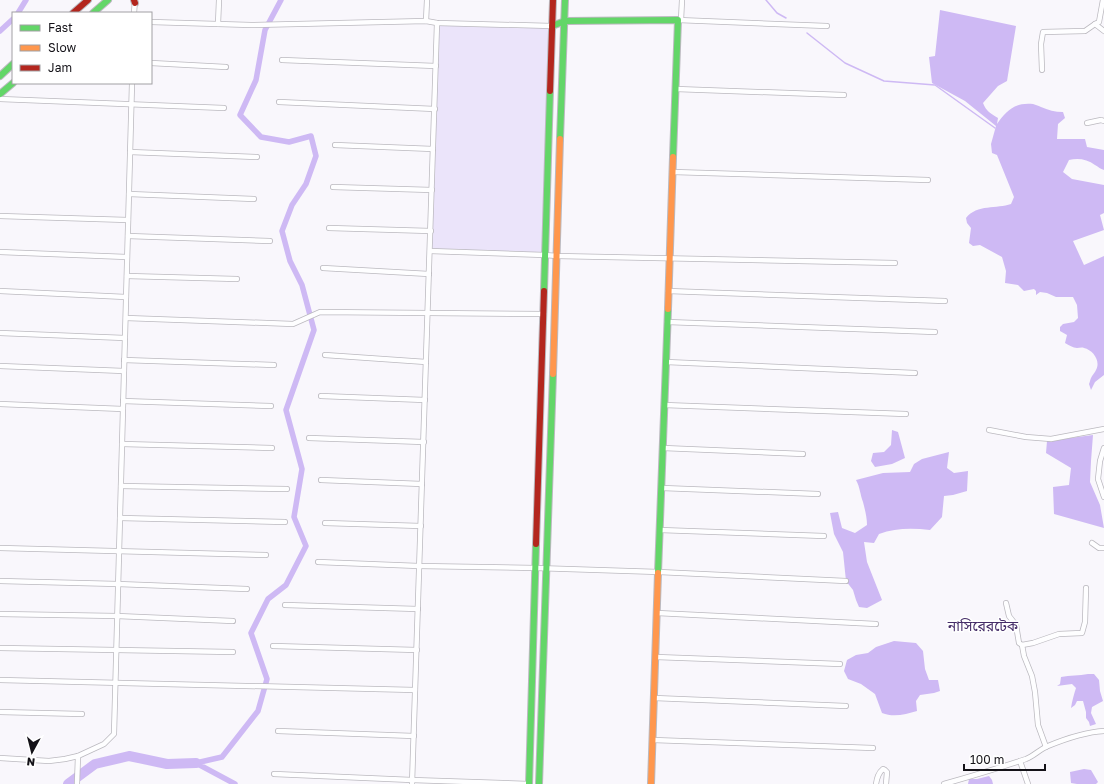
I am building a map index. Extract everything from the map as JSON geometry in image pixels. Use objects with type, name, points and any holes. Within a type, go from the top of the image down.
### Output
[{"type":"street","points":[[74,12],[88,0]]},
{"type":"street","points":[[94,12],[108,0]]},
{"type":"street","points":[[218,24],[219,0]]},
{"type":"street","points":[[426,0],[426,21]]},
{"type":"street","points":[[274,774],[412,782],[529,784],[553,0]]},
{"type":"street","points":[[539,784],[565,0]]},
{"type":"street","points":[[651,784],[669,258],[676,89],[682,0]]},
{"type":"street","points":[[1103,0],[1099,23],[1104,31]]},
{"type":"street","points":[[134,12],[135,1]]},
{"type":"street","points":[[152,22],[255,25],[426,21],[438,23],[552,26],[565,21],[680,20],[827,26]]},
{"type":"street","points":[[412,782],[438,23]]},
{"type":"street","points":[[1042,70],[1041,44],[1043,32],[1084,31],[1099,23]]},
{"type":"street","points":[[282,60],[436,66]]},
{"type":"street","points":[[152,64],[226,67]]},
{"type":"street","points":[[0,76],[12,65]]},
{"type":"street","points":[[0,94],[12,84]]},
{"type":"street","points":[[0,758],[49,761],[78,756],[104,744],[114,734],[132,84]]},
{"type":"street","points":[[676,89],[844,95]]},
{"type":"street","points":[[0,99],[224,108]]},
{"type":"street","points":[[279,102],[435,109]]},
{"type":"street","points":[[1087,123],[1101,120],[1104,121]]},
{"type":"street","points":[[335,145],[433,149]]},
{"type":"street","points":[[130,152],[257,157]]},
{"type":"street","points":[[673,172],[928,180]]},
{"type":"street","points":[[333,187],[432,190]]},
{"type":"street","points":[[129,194],[254,199]]},
{"type":"street","points":[[0,216],[128,220]]},
{"type":"street","points":[[329,228],[430,231]]},
{"type":"street","points":[[128,236],[270,241]]},
{"type":"street","points":[[430,251],[557,256],[895,263]]},
{"type":"street","points":[[0,252],[127,257]]},
{"type":"street","points":[[324,268],[429,274]]},
{"type":"street","points":[[127,276],[237,279]]},
{"type":"street","points":[[668,290],[945,300]]},
{"type":"street","points":[[0,291],[126,297]]},
{"type":"street","points":[[126,318],[294,324],[320,312],[544,314]]},
{"type":"street","points":[[667,322],[934,332]]},
{"type":"street","points":[[0,333],[125,338]]},
{"type":"street","points":[[326,355],[426,362]]},
{"type":"street","points":[[124,360],[274,365]]},
{"type":"street","points":[[666,362],[915,373]]},
{"type":"street","points":[[0,366],[124,371]]},
{"type":"street","points":[[321,396],[425,400]]},
{"type":"street","points":[[123,401],[271,406]]},
{"type":"street","points":[[0,404],[123,409]]},
{"type":"street","points":[[664,405],[906,414]]},
{"type":"street","points":[[989,430],[1026,437],[1051,439],[1104,429]]},
{"type":"street","points":[[309,438],[424,442]]},
{"type":"street","points":[[122,444],[272,448]]},
{"type":"street","points":[[663,448],[803,454]]},
{"type":"street","points":[[1104,448],[1100,461],[1098,479],[1104,497]]},
{"type":"street","points":[[321,480],[422,484]]},
{"type":"street","points":[[121,486],[287,489]]},
{"type":"street","points":[[662,488],[818,494]]},
{"type":"street","points":[[120,518],[285,522]]},
{"type":"street","points":[[325,524],[421,526]]},
{"type":"street","points":[[660,530],[824,536]]},
{"type":"street","points":[[1092,543],[1099,548],[1104,548]]},
{"type":"street","points":[[0,548],[266,555]]},
{"type":"street","points":[[318,562],[659,572],[846,581]]},
{"type":"street","points":[[0,581],[247,589]]},
{"type":"street","points":[[1022,644],[1033,643],[1059,634],[1082,633],[1085,622],[1086,588]]},
{"type":"street","points":[[1006,603],[1009,616],[1016,625],[1019,643],[1022,644],[1024,656],[1032,676],[1038,725],[1046,747]]},
{"type":"street","points":[[285,604],[418,609]]},
{"type":"street","points":[[657,613],[876,624]]},
{"type":"street","points":[[0,614],[117,616],[233,621]]},
{"type":"street","points":[[273,646],[417,650]]},
{"type":"street","points":[[0,648],[233,652]]},
{"type":"street","points":[[656,657],[840,664]]},
{"type":"street","points":[[0,680],[415,690]]},
{"type":"street","points":[[654,698],[846,706]]},
{"type":"street","points":[[0,712],[82,714]]},
{"type":"street","points":[[278,731],[414,736]]},
{"type":"street","points":[[944,784],[1020,761],[1046,747],[1073,737],[1104,732]]},
{"type":"street","points":[[653,740],[873,748]]},
{"type":"street","points":[[77,784],[78,756]]},
{"type":"street","points":[[1020,761],[1028,784]]},
{"type":"street","points":[[876,784],[880,771],[883,769],[887,772],[886,784]]},
{"type":"shaded area","points":[[940,10],[1016,26],[1007,81],[998,86],[983,103],[989,112],[998,118],[997,124],[1012,108],[1021,104],[1033,104],[1052,111],[1063,112],[1065,118],[1058,124],[1057,139],[1085,139],[1087,147],[1104,150],[1104,170],[1100,169],[1089,161],[1076,159],[1069,160],[1063,172],[1072,179],[1104,185],[1104,213],[1100,215],[1104,230],[1073,241],[1084,265],[1104,256],[1104,375],[1095,382],[1091,390],[1089,384],[1091,377],[1096,371],[1098,363],[1095,356],[1087,349],[1074,348],[1065,343],[1067,335],[1060,331],[1060,327],[1063,324],[1074,322],[1078,318],[1077,305],[1073,297],[1056,297],[1040,292],[1036,295],[1036,291],[1034,289],[1024,291],[1018,285],[1005,283],[1006,271],[1002,257],[980,245],[973,246],[969,243],[971,228],[967,223],[966,218],[981,209],[1011,204],[1014,197],[997,155],[992,153],[991,144],[996,126],[965,101],[932,83],[929,57],[935,56]]},
{"type":"shaded area","points":[[437,23],[552,26],[545,255],[430,251]]},
{"type":"shaded area","points":[[892,430],[898,432],[905,458],[892,464],[875,467],[871,461],[873,453],[884,452],[891,445]]},
{"type":"shaded area","points":[[1093,435],[1090,482],[1100,505],[1104,528],[1054,514],[1053,487],[1069,485],[1071,468],[1046,453],[1047,441]]},
{"type":"shaded area","points":[[949,452],[947,468],[954,473],[968,471],[967,491],[944,496],[942,517],[930,530],[910,529],[891,531],[879,534],[874,543],[864,542],[867,562],[882,600],[867,608],[859,607],[853,590],[846,581],[843,552],[834,534],[830,513],[838,512],[842,528],[855,533],[867,525],[856,480],[883,473],[910,472],[914,464],[922,459]]},
{"type":"shaded area","points":[[894,641],[916,643],[923,651],[925,669],[929,680],[938,680],[940,691],[920,695],[916,701],[917,711],[891,715],[882,713],[875,694],[861,684],[848,679],[844,671],[847,660],[856,655],[868,653],[876,647]]},
{"type":"shaded area","points":[[1094,674],[1099,680],[1103,701],[1092,707],[1091,713],[1096,724],[1090,726],[1086,718],[1083,701],[1077,701],[1071,708],[1076,688],[1072,684],[1057,686],[1060,684],[1061,677]]},
{"type":"shaded area","points":[[1084,769],[1091,770],[1098,782],[1096,784],[1071,783],[1070,772]]},
{"type":"shaded area","points":[[989,776],[993,784],[968,784],[969,779]]},
{"type":"waterway","points":[[19,12],[26,0]]},
{"type":"waterway","points":[[235,784],[196,763],[222,757],[258,711],[267,679],[251,633],[268,599],[286,585],[306,546],[294,517],[302,469],[286,410],[314,330],[302,285],[290,261],[282,231],[292,205],[306,184],[316,156],[311,136],[289,142],[261,137],[240,115],[256,80],[265,30],[281,0]]},
{"type":"waterway","points":[[766,0],[777,13],[786,18]]},
{"type":"waterway","points":[[0,31],[12,20]]},
{"type":"waterway","points":[[807,33],[845,63],[884,81],[935,85],[995,128]]},
{"type":"waterway","points":[[68,784],[95,764],[129,756],[167,764],[196,763]]},
{"type":"traffic: fast","points":[[94,12],[108,0]]},
{"type":"traffic: fast","points":[[560,139],[565,0]]},
{"type":"traffic: fast","points":[[552,26],[565,21],[678,20],[673,157]]},
{"type":"traffic: fast","points":[[0,76],[12,65]]},
{"type":"traffic: fast","points":[[0,94],[12,84]]},
{"type":"traffic: fast","points":[[544,291],[550,91]]},
{"type":"traffic: fast","points":[[658,573],[668,309]]},
{"type":"traffic: fast","points":[[539,784],[553,374]]},
{"type":"traffic: fast","points":[[529,784],[536,544]]},
{"type":"traffic: slow","points":[[553,374],[560,139]]},
{"type":"traffic: slow","points":[[668,309],[673,157]]},
{"type":"traffic: slow","points":[[651,784],[658,573]]},
{"type":"traffic: jam","points":[[74,12],[88,0]]},
{"type":"traffic: jam","points":[[550,91],[553,0]]},
{"type":"traffic: jam","points":[[536,544],[544,291]]},
{"type":"district","name":"নাসিরেরটেক","points":[[983,625]]}]
